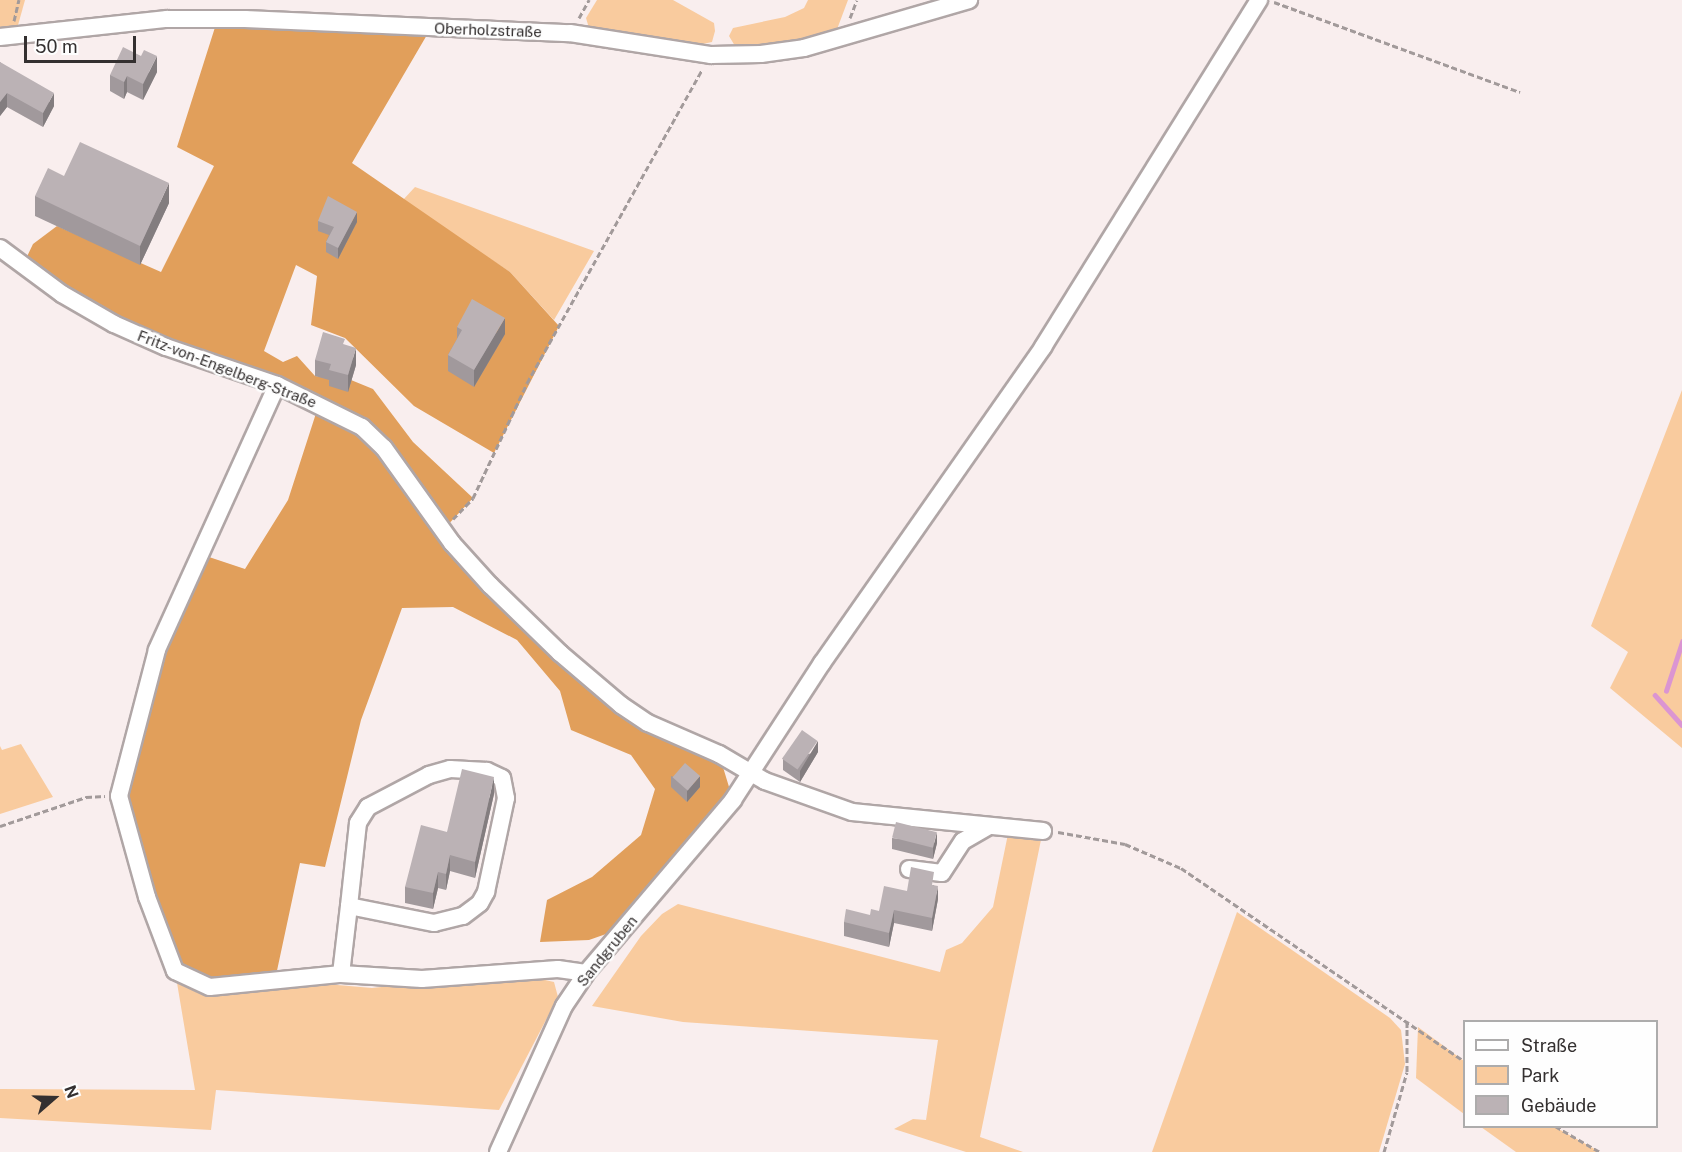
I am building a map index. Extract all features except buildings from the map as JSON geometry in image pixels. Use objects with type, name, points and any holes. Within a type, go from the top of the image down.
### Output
[{"type":"street","name":"Oberholzstraße","points":[[0,37],[167,19],[570,33],[711,55],[804,48],[969,0]]},
{"type":"street","name":"Sandgruben","points":[[498,1152],[564,1006],[586,974],[714,826],[752,772],[822,663],[1042,347],[1259,0]]},
{"type":"street","name":"Fritz-von-Engelberg-Straße","points":[[0,248],[62,294],[114,324],[166,347],[277,385],[348,417],[367,432],[398,466],[447,537]]},
{"type":"street","points":[[277,385],[157,650],[119,796],[147,897],[175,971],[210,987],[341,974],[422,979],[558,969],[586,974]]},
{"type":"street","points":[[447,537],[560,653],[621,705],[648,723],[814,801],[852,812],[1043,831]]},
{"type":"street","points":[[341,974],[358,823],[368,807],[429,775],[450,769],[487,771],[502,778],[506,798],[486,892],[475,908],[462,916],[434,923],[349,906]]},
{"type":"street","points":[[909,869],[942,873],[963,841],[989,826]]},
{"type":"path","points":[[570,33],[589,0]]},
{"type":"path","points":[[1267,0],[1520,92]]},
{"type":"path","points":[[447,537],[473,498],[527,383],[711,55]]},
{"type":"path","points":[[0,826],[86,797],[119,796]]},
{"type":"path","points":[[1043,831],[1125,844],[1181,868],[1463,1059]]},
{"type":"path","points":[[1384,1152],[1407,1072],[1407,1021]]},
{"type":"path","points":[[1558,1128],[1600,1152]]},
{"type":"green space","points":[[0,0],[25,0],[15,36],[0,37]]},
{"type":"green space","points":[[597,0],[673,0],[714,23],[715,31],[712,42],[698,45],[589,28],[586,18]]},
{"type":"green space","points":[[808,0],[848,0],[836,32],[756,49],[735,46],[729,36],[733,28],[785,17],[804,8]]},
{"type":"green space","points":[[415,187],[594,251],[554,320],[510,272],[402,201]]},
{"type":"green space","points":[[1682,390],[1682,748],[1610,688],[1628,652],[1591,626]]},
{"type":"green space","points":[[21,744],[53,797],[0,814],[0,746],[2,750]]},
{"type":"green space","points":[[1008,834],[1042,835],[980,1137],[1023,1152],[966,1152],[894,1129],[913,1119],[926,1120],[938,1040],[683,1022],[592,1006],[641,936],[662,914],[678,904],[940,972],[946,950],[962,943],[993,907]]},
{"type":"green space","points":[[1237,912],[1390,1018],[1401,1030],[1405,1064],[1379,1152],[1152,1152]]},
{"type":"green space","points":[[175,971],[372,988],[514,973],[554,982],[558,997],[499,1110],[216,1090],[211,1130],[0,1118],[0,1089],[195,1090]]},
{"type":"green space","points":[[1418,1027],[1463,1060],[1463,1113],[1416,1078]]},
{"type":"green space","points":[[1482,1128],[1557,1128],[1600,1152],[1516,1152]]},
{"type":"shaded area","points":[[217,21],[431,28],[352,163],[510,272],[559,326],[494,453],[414,406],[345,338],[311,325],[317,276],[296,265],[264,351],[283,362],[297,356],[315,376],[351,380],[373,389],[413,442],[473,498],[443,530],[621,705],[719,754],[733,800],[623,928],[589,940],[540,942],[547,900],[592,877],[641,835],[655,789],[631,755],[571,730],[560,691],[517,640],[453,607],[402,608],[361,720],[325,867],[300,863],[275,980],[210,987],[175,971],[119,796],[157,650],[200,554],[245,569],[288,500],[319,404],[114,324],[22,267],[33,244],[57,226],[161,272],[214,166],[177,147]]},
{"type":"waterway","points":[[1666,691],[1682,642]]},
{"type":"waterway","points":[[1655,695],[1682,725]]}]
